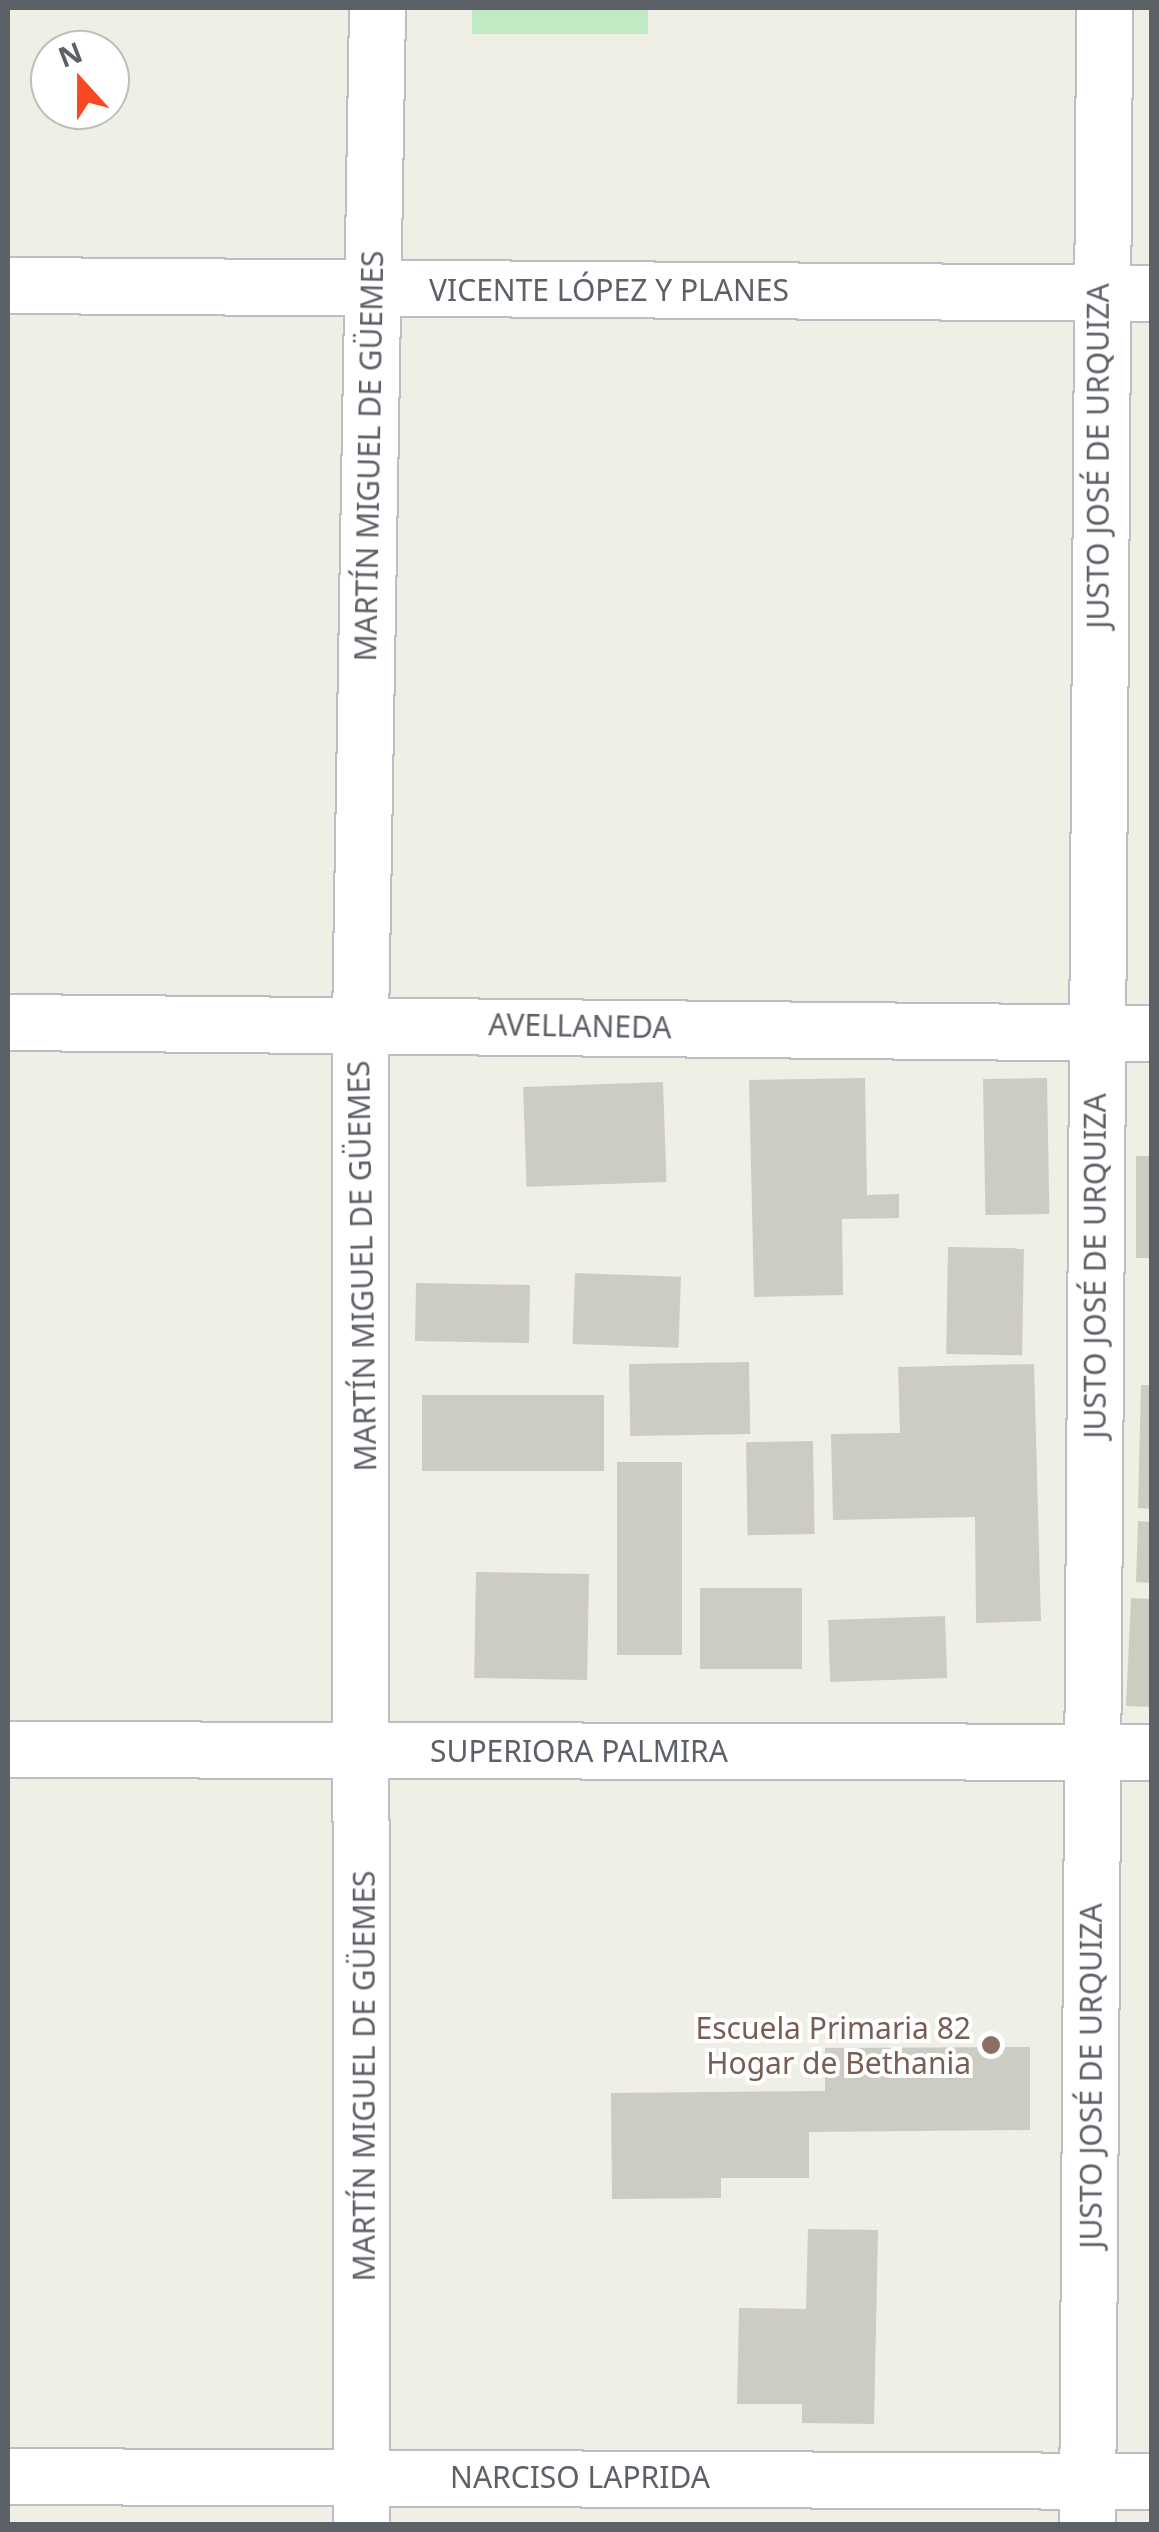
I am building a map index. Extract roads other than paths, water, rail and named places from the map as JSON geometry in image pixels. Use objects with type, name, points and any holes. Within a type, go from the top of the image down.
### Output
[{"type":"street","name":"MARTÍN MIGUEL DE GÜEMES","points":[[361,2500],[366,1751],[360,1023],[377,8]]},
{"type":"street","name":"JUSTO JOSÉ DE URQUIZA","points":[[1088,2503],[1098,292],[1104,8]]},
{"type":"street","name":"VICENTE LÓPEZ Y PLANES","points":[[8,285],[1152,292]]},
{"type":"street","name":"AVELLANEDA","points":[[8,1022],[1152,1032]]},
{"type":"street","name":"SUPERIORA PALMIRA","points":[[8,1749],[1152,1752]]},
{"type":"street","name":"NARCISO LAPRIDA","points":[[8,2476],[361,2500],[1088,2503],[1152,2481]]},
{"type":"place","name":"Escuela Primaria 82 Hogar de Bethania","points":[[991,2045]]}]
